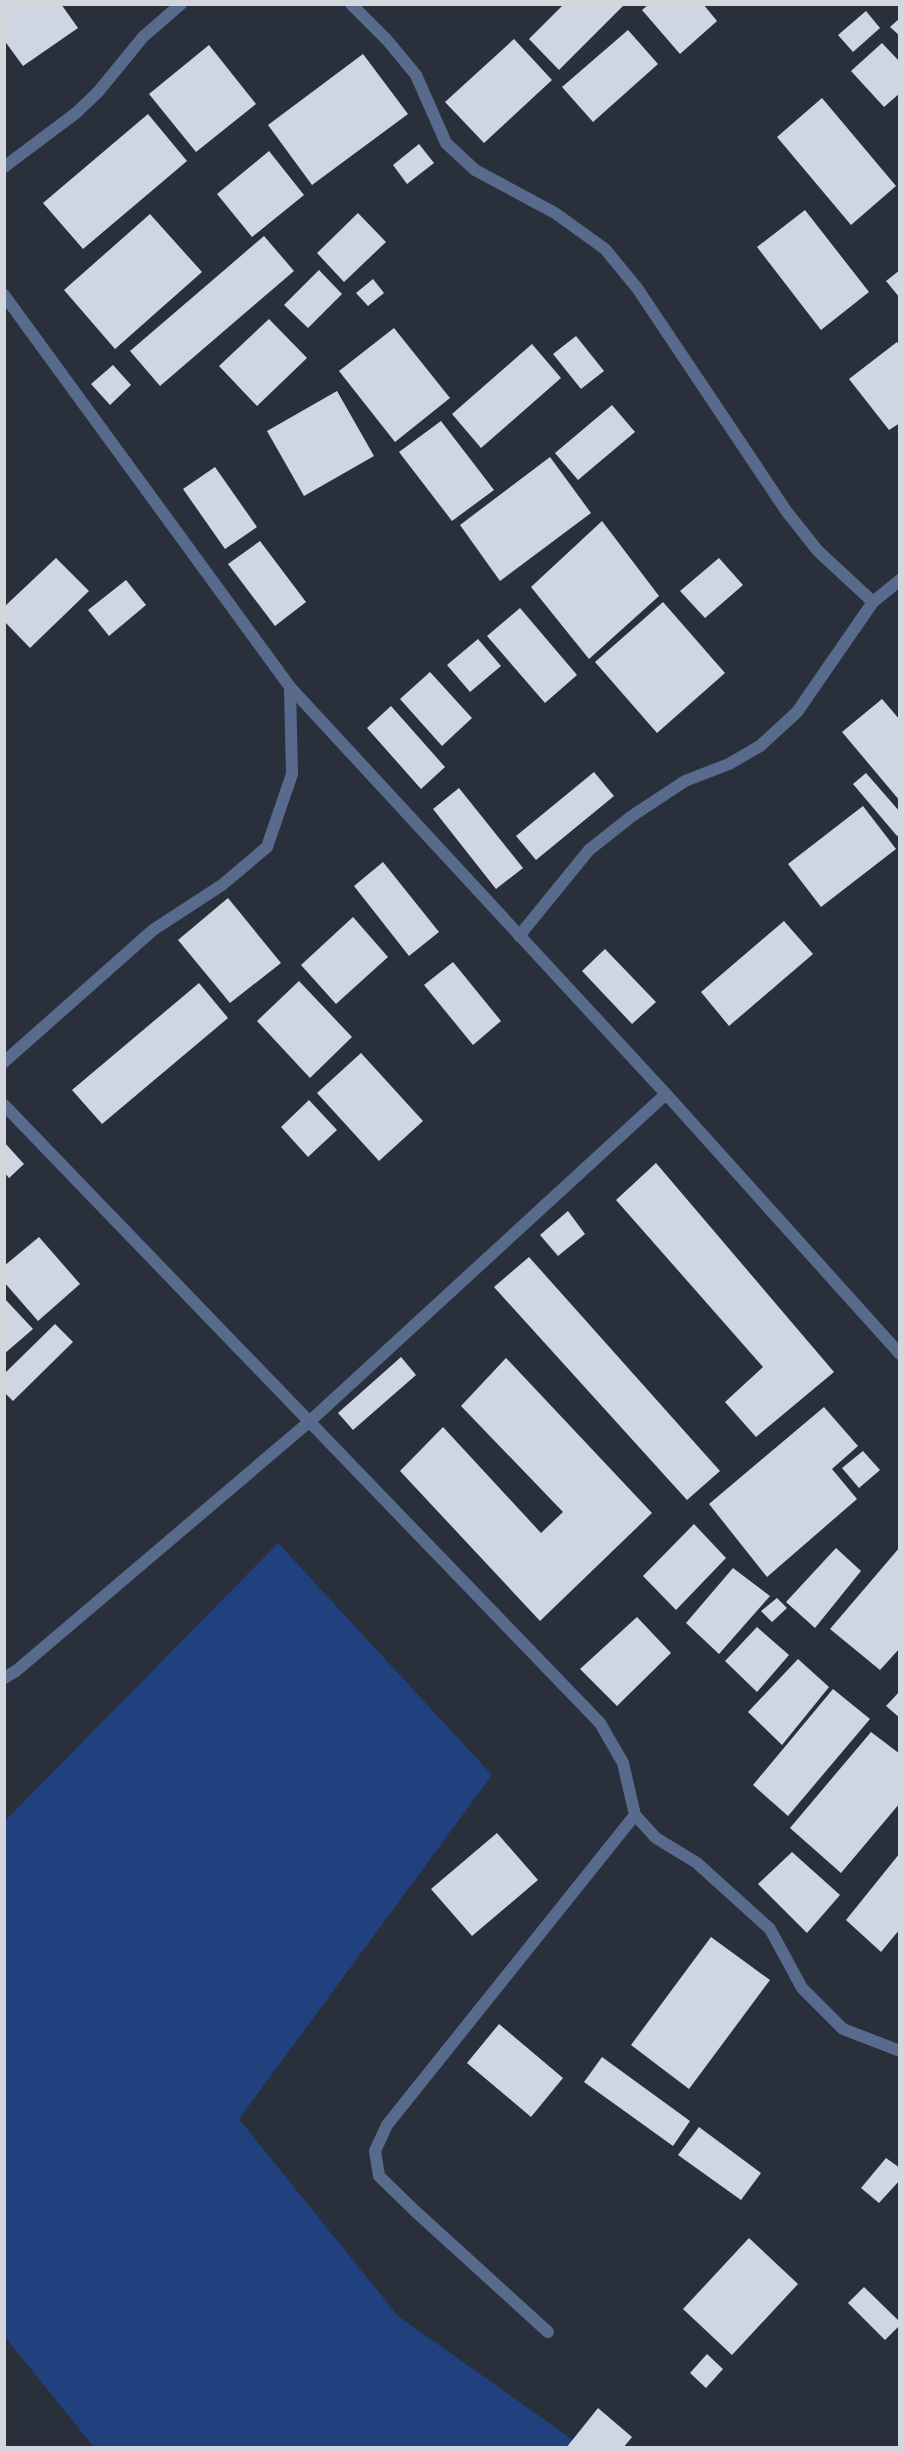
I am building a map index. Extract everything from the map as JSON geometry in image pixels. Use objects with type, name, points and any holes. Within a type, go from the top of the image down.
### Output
[{"type":"street","points":[[4,166],[76,113],[98,92],[143,37],[181,4]]},
{"type":"street","points":[[351,4],[387,40],[416,75],[446,143],[475,170],[555,213],[605,249],[637,288],[787,512],[818,551],[873,602]]},
{"type":"street","points":[[4,295],[290,687],[666,1094],[900,1354]]},
{"type":"street","points":[[519,936],[589,850],[632,816],[685,781],[729,764],[760,746],[797,712],[873,602],[900,580]]},
{"type":"street","points":[[4,1062],[153,930],[222,885],[267,847],[292,774],[290,687]]},
{"type":"street","points":[[4,1678],[16,1671],[309,1422],[666,1094]]},
{"type":"street","points":[[4,1105],[600,1723],[623,1763],[636,1815],[656,1838],[697,1863],[770,1929],[802,1988],[843,2029],[900,2051]]},
{"type":"street","points":[[548,2332],[415,2211],[380,2175],[375,2151],[387,2125],[636,1815]]},
{"type":"shaded area","points":[[278,1543],[492,1775],[239,2119],[398,2316],[583,2447],[94,2447],[5,2337],[4,1822]]},
{"type":"building","points":[[4,4],[61,4],[78,28],[23,66],[4,40]]},
{"type":"building","points":[[564,4],[625,4],[559,70],[529,39]]},
{"type":"building","points":[[649,4],[703,4],[717,21],[680,54],[642,10]]},
{"type":"building","points":[[866,11],[880,28],[853,52],[838,35]]},
{"type":"building","points":[[900,18],[900,36],[890,27]]},
{"type":"building","points":[[628,30],[658,64],[593,122],[562,87]]},
{"type":"building","points":[[514,39],[552,80],[484,143],[445,102]]},
{"type":"building","points":[[882,43],[900,62],[900,93],[884,107],[851,71]]},
{"type":"building","points":[[209,45],[256,104],[196,152],[149,94]]},
{"type":"building","points":[[363,54],[408,114],[312,185],[268,125]]},
{"type":"building","points":[[822,98],[896,186],[851,225],[777,137]]},
{"type":"building","points":[[148,114],[187,161],[83,249],[43,203]]},
{"type":"building","points":[[419,144],[434,163],[407,184],[393,165]]},
{"type":"building","points":[[269,151],[304,195],[252,237],[217,194]]},
{"type":"building","points":[[805,210],[869,292],[821,330],[757,247]]},
{"type":"building","points":[[358,213],[386,242],[344,282],[317,253]]},
{"type":"building","points":[[150,214],[202,272],[115,349],[64,290]]},
{"type":"building","points":[[264,236],[294,271],[160,386],[130,351]]},
{"type":"building","points":[[319,270],[342,294],[308,328],[284,305]]},
{"type":"building","points":[[900,270],[900,298],[886,281]]},
{"type":"building","points":[[373,279],[384,293],[368,306],[356,293]]},
{"type":"building","points":[[269,319],[307,358],[257,406],[219,366]]},
{"type":"building","points":[[394,328],[450,398],[395,442],[339,371]]},
{"type":"building","points":[[576,336],[604,371],[581,389],[553,354]]},
{"type":"building","points":[[897,342],[900,346],[900,423],[889,430],[849,379]]},
{"type":"building","points":[[532,344],[561,378],[481,448],[452,414]]},
{"type":"building","points":[[113,365],[131,385],[110,405],[91,384]]},
{"type":"building","points":[[337,391],[374,456],[304,496],[267,431]]},
{"type":"building","points":[[612,405],[635,432],[578,480],[555,453]]},
{"type":"building","points":[[441,421],[494,490],[452,521],[399,452]]},
{"type":"building","points":[[550,457],[591,513],[500,581],[460,525]]},
{"type":"building","points":[[215,467],[257,527],[225,549],[183,489]]},
{"type":"building","points":[[602,521],[659,596],[589,659],[531,587]]},
{"type":"building","points":[[260,541],[306,602],[275,626],[228,564]]},
{"type":"building","points":[[56,558],[89,591],[30,648],[4,621],[4,607]]},
{"type":"building","points":[[719,558],[743,585],[705,618],[680,591]]},
{"type":"building","points":[[126,580],[146,605],[109,636],[88,610]]},
{"type":"building","points":[[663,602],[725,673],[657,733],[595,662]]},
{"type":"building","points":[[520,608],[577,675],[545,703],[487,636]]},
{"type":"building","points":[[478,639],[501,666],[470,692],[447,665]]},
{"type":"building","points":[[430,672],[472,718],[442,746],[400,699]]},
{"type":"building","points":[[882,699],[900,720],[900,801],[842,732]]},
{"type":"building","points":[[391,706],[445,767],[421,789],[367,728]]},
{"type":"building","points":[[594,772],[614,796],[536,860],[516,836]]},
{"type":"building","points":[[866,773],[900,812],[900,834],[897,836],[853,784]]},
{"type":"building","points":[[459,788],[523,868],[496,889],[433,809]]},
{"type":"building","points":[[863,806],[896,849],[821,907],[788,864]]},
{"type":"building","points":[[383,862],[439,932],[409,956],[354,886]]},
{"type":"building","points":[[228,898],[281,963],[230,1003],[178,940]]},
{"type":"building","points":[[353,917],[388,957],[336,1004],[301,965]]},
{"type":"building","points":[[784,921],[813,954],[729,1026],[701,992]]},
{"type":"building","points":[[605,949],[656,1002],[632,1024],[582,971]]},
{"type":"building","points":[[453,962],[501,1021],[473,1045],[424,985]]},
{"type":"building","points":[[299,981],[352,1037],[310,1078],[257,1021]]},
{"type":"building","points":[[199,983],[228,1018],[102,1124],[72,1090]]},
{"type":"building","points":[[361,1053],[423,1121],[379,1161],[317,1093]]},
{"type":"building","points":[[309,1100],[337,1130],[308,1157],[281,1127]]},
{"type":"building","points":[[4,1142],[24,1164],[9,1178],[4,1172]]},
{"type":"building","points":[[656,1163],[834,1372],[756,1437],[725,1402],[763,1367],[616,1200]]},
{"type":"building","points":[[568,1211],[585,1234],[558,1256],[540,1235]]},
{"type":"building","points":[[39,1237],[80,1284],[38,1321],[4,1282],[4,1266]]},
{"type":"building","points":[[529,1257],[720,1471],[687,1500],[494,1287]]},
{"type":"building","points":[[4,1298],[33,1329],[4,1354]]},
{"type":"building","points":[[55,1324],[73,1342],[13,1401],[4,1392],[4,1374]]},
{"type":"building","points":[[401,1357],[416,1375],[353,1430],[338,1413]]},
{"type":"building","points":[[506,1358],[652,1513],[540,1621],[400,1471],[443,1427],[541,1533],[563,1512],[461,1406]]},
{"type":"building","points":[[824,1407],[858,1446],[832,1469],[857,1499],[767,1577],[709,1504]]},
{"type":"building","points":[[863,1451],[880,1470],[859,1488],[842,1468]]},
{"type":"building","points":[[694,1524],[726,1558],[676,1610],[643,1576]]},
{"type":"building","points":[[900,1547],[900,1648],[880,1670],[830,1629]]},
{"type":"building","points":[[836,1548],[861,1571],[815,1628],[786,1602]]},
{"type":"building","points":[[733,1568],[770,1596],[719,1654],[686,1623]]},
{"type":"building","points":[[777,1598],[787,1608],[772,1622],[761,1611]]},
{"type":"building","points":[[637,1617],[671,1653],[617,1706],[580,1669]]},
{"type":"building","points":[[757,1627],[789,1655],[757,1692],[725,1661]]},
{"type":"building","points":[[798,1659],[829,1687],[782,1745],[748,1712]]},
{"type":"building","points":[[833,1689],[870,1719],[788,1816],[753,1785]]},
{"type":"building","points":[[900,1691],[900,1718],[886,1706]]},
{"type":"building","points":[[871,1732],[900,1754],[900,1803],[841,1873],[790,1828]]},
{"type":"building","points":[[497,1833],[538,1880],[472,1936],[431,1889]]},
{"type":"building","points":[[792,1852],[840,1895],[807,1933],[758,1884]]},
{"type":"building","points":[[900,1853],[900,1929],[881,1952],[846,1920]]},
{"type":"building","points":[[711,1937],[770,1980],[689,2089],[631,2045]]},
{"type":"building","points":[[499,2024],[563,2078],[531,2117],[467,2063]]},
{"type":"building","points":[[602,2057],[690,2121],[673,2146],[584,2082]]},
{"type":"building","points":[[699,2127],[761,2173],[741,2200],[678,2155]]},
{"type":"building","points":[[886,2158],[900,2168],[900,2180],[879,2203],[861,2188]]},
{"type":"building","points":[[749,2238],[798,2284],[732,2355],[683,2309]]},
{"type":"building","points":[[864,2287],[900,2322],[900,2325],[885,2340],[848,2303]]},
{"type":"building","points":[[707,2354],[723,2369],[706,2388],[690,2373]]},
{"type":"building","points":[[598,2408],[632,2437],[623,2448],[566,2448]]}]
